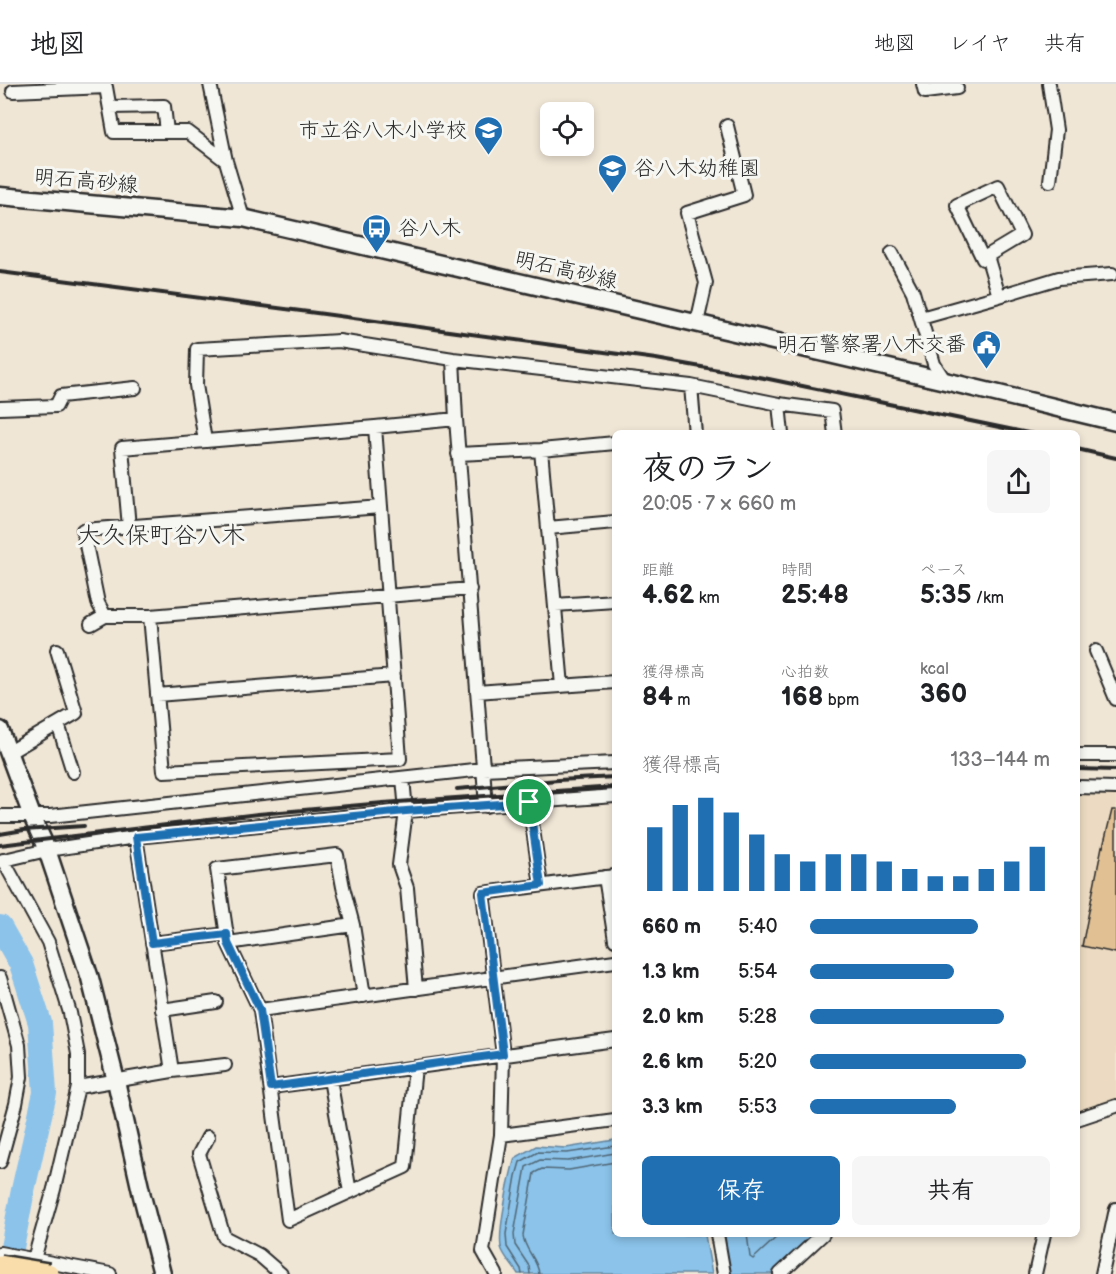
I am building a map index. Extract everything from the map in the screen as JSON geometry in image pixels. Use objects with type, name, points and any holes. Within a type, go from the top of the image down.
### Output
[{"type":"highway","points":[[0,1266],[45,1267]]},
{"type":"main road","name":"明石高砂線","points":[[0,195],[243,218],[1116,422]]},
{"type":"main road","points":[[0,730],[47,850],[90,978],[162,1274]]},
{"type":"street","points":[[210,84],[226,161],[243,218]]},
{"type":"street","points":[[923,84],[926,92],[957,91]]},
{"type":"street","points":[[1049,84],[1056,130],[1050,182]]},
{"type":"street","points":[[13,91],[106,87],[114,132],[188,132],[226,161]]},
{"type":"street","points":[[110,107],[164,105],[167,132]]},
{"type":"street","points":[[697,323],[706,284],[687,213],[744,195],[727,126]]},
{"type":"street","points":[[998,186],[1022,236],[987,256],[983,259],[957,205],[998,186]]},
{"type":"street","points":[[892,253],[913,292],[934,364],[945,381]]},
{"type":"street","points":[[987,256],[999,296]]},
{"type":"street","points":[[921,318],[1059,278],[1112,274]]},
{"type":"street","points":[[205,441],[196,385],[197,349],[339,340],[453,359],[691,386],[780,404],[832,411],[834,430]]},
{"type":"street","points":[[453,359],[458,454],[486,806]]},
{"type":"street","points":[[691,386],[695,430]]},
{"type":"street","points":[[0,408],[56,406],[61,396],[135,388]]},
{"type":"street","points":[[780,404],[782,430]]},
{"type":"street","points":[[129,527],[122,448],[456,419]]},
{"type":"street","points":[[150,616],[164,771],[400,759],[375,427]]},
{"type":"street","points":[[458,454],[541,450],[612,442]]},
{"type":"street","points":[[541,450],[562,686]]},
{"type":"street","points":[[105,616],[98,603],[83,530],[381,507]]},
{"type":"street","points":[[548,528],[612,522]]},
{"type":"street","points":[[91,624],[105,616],[150,616],[470,589]]},
{"type":"street","points":[[555,605],[612,601]]},
{"type":"street","points":[[8,753],[76,713],[57,650]]},
{"type":"street","points":[[1096,651],[1116,699]]},
{"type":"street","points":[[157,694],[394,676]]},
{"type":"street","points":[[477,692],[612,682]]},
{"type":"street","points":[[58,724],[73,772]]},
{"type":"street","points":[[1080,754],[1116,755]]},
{"type":"street","points":[[0,816],[62,814],[483,769],[612,763]]},
{"type":"street","points":[[404,778],[406,811],[399,865],[407,888],[417,989]]},
{"type":"street","points":[[1080,787],[1116,788]]},
{"type":"street","points":[[45,1267],[54,1189],[78,1087],[78,1054],[70,1013],[48,942],[2,861],[47,850],[136,837],[406,811],[612,796]]},
{"type":"street","points":[[529,802],[541,885]]},
{"type":"street","points":[[136,837],[172,1071]]},
{"type":"street","points":[[364,996],[353,925],[337,855],[217,869],[227,939],[260,1010],[288,1220],[405,1167],[415,1067]]},
{"type":"street","points":[[496,1274],[483,1251],[501,1135],[503,1054],[483,893],[610,877],[612,902]]},
{"type":"street","points":[[152,943],[227,939],[353,925]]},
{"type":"street","points":[[260,1010],[612,961]]},
{"type":"street","points":[[0,978],[19,1046],[21,1077],[0,1162]]},
{"type":"street","points":[[162,1010],[216,1002]]},
{"type":"street","points":[[271,1087],[612,1040]]},
{"type":"street","points":[[78,1087],[172,1071],[225,1065]]},
{"type":"street","points":[[330,1079],[350,1192]]},
{"type":"street","points":[[1080,1118],[1116,1106]]},
{"type":"street","points":[[501,1135],[612,1120]]},
{"type":"street","points":[[208,1137],[199,1154],[224,1237],[259,1255],[281,1274]]},
{"type":"street","points":[[1102,1274],[1116,1209]]},
{"type":"street","points":[[718,1237],[724,1274]]},
{"type":"street","points":[[780,1274],[820,1237]]},
{"type":"street","points":[[1035,1274],[1043,1237]]},
{"type":"street","points":[[0,1253],[45,1267],[110,1274]]},
{"type":"shaded area","points":[[1080,794],[1116,795],[1116,1101],[1080,1112]]},
{"type":"water","points":[[612,1140],[612,1237],[705,1237],[712,1274],[518,1274],[502,1250],[501,1243],[504,1205],[515,1158],[536,1146],[566,1148]]},
{"type":"water","points":[[724,1237],[812,1237],[771,1274],[730,1274]]},
{"type":"building","points":[[1112,810],[1116,810],[1116,953],[1082,946],[1102,846]]},
{"type":"waterway","points":[[0,927],[21,964],[40,1023],[45,1093],[7,1274]]},
{"type":"railway","points":[[0,272],[656,359],[764,378],[1014,430]]},
{"type":"railway","points":[[1080,450],[1116,458]]},
{"type":"railway","points":[[1080,769],[1116,770]]},
{"type":"railway","points":[[457,789],[612,777]]},
{"type":"railway","points":[[0,845],[258,814],[612,787]]},
{"type":"railway","points":[[0,834],[84,826]]},
{"type":"place","name":"市立谷八木小学校","points":[[488,156]]},
{"type":"place","name":"谷八木幼稚園","points":[[613,194]]},
{"type":"place","name":"谷八木","points":[[377,254]]},
{"type":"place","name":"明石警察署八木交番","points":[[987,370]]},
{"type":"district","name":"大久保町谷八木","points":[[161,535]]},
{"type":"route","points":[[529,802],[541,885],[483,893],[503,1054],[271,1087],[260,1010],[228,943],[227,934],[152,943],[136,837],[406,811],[529,802]]}]
